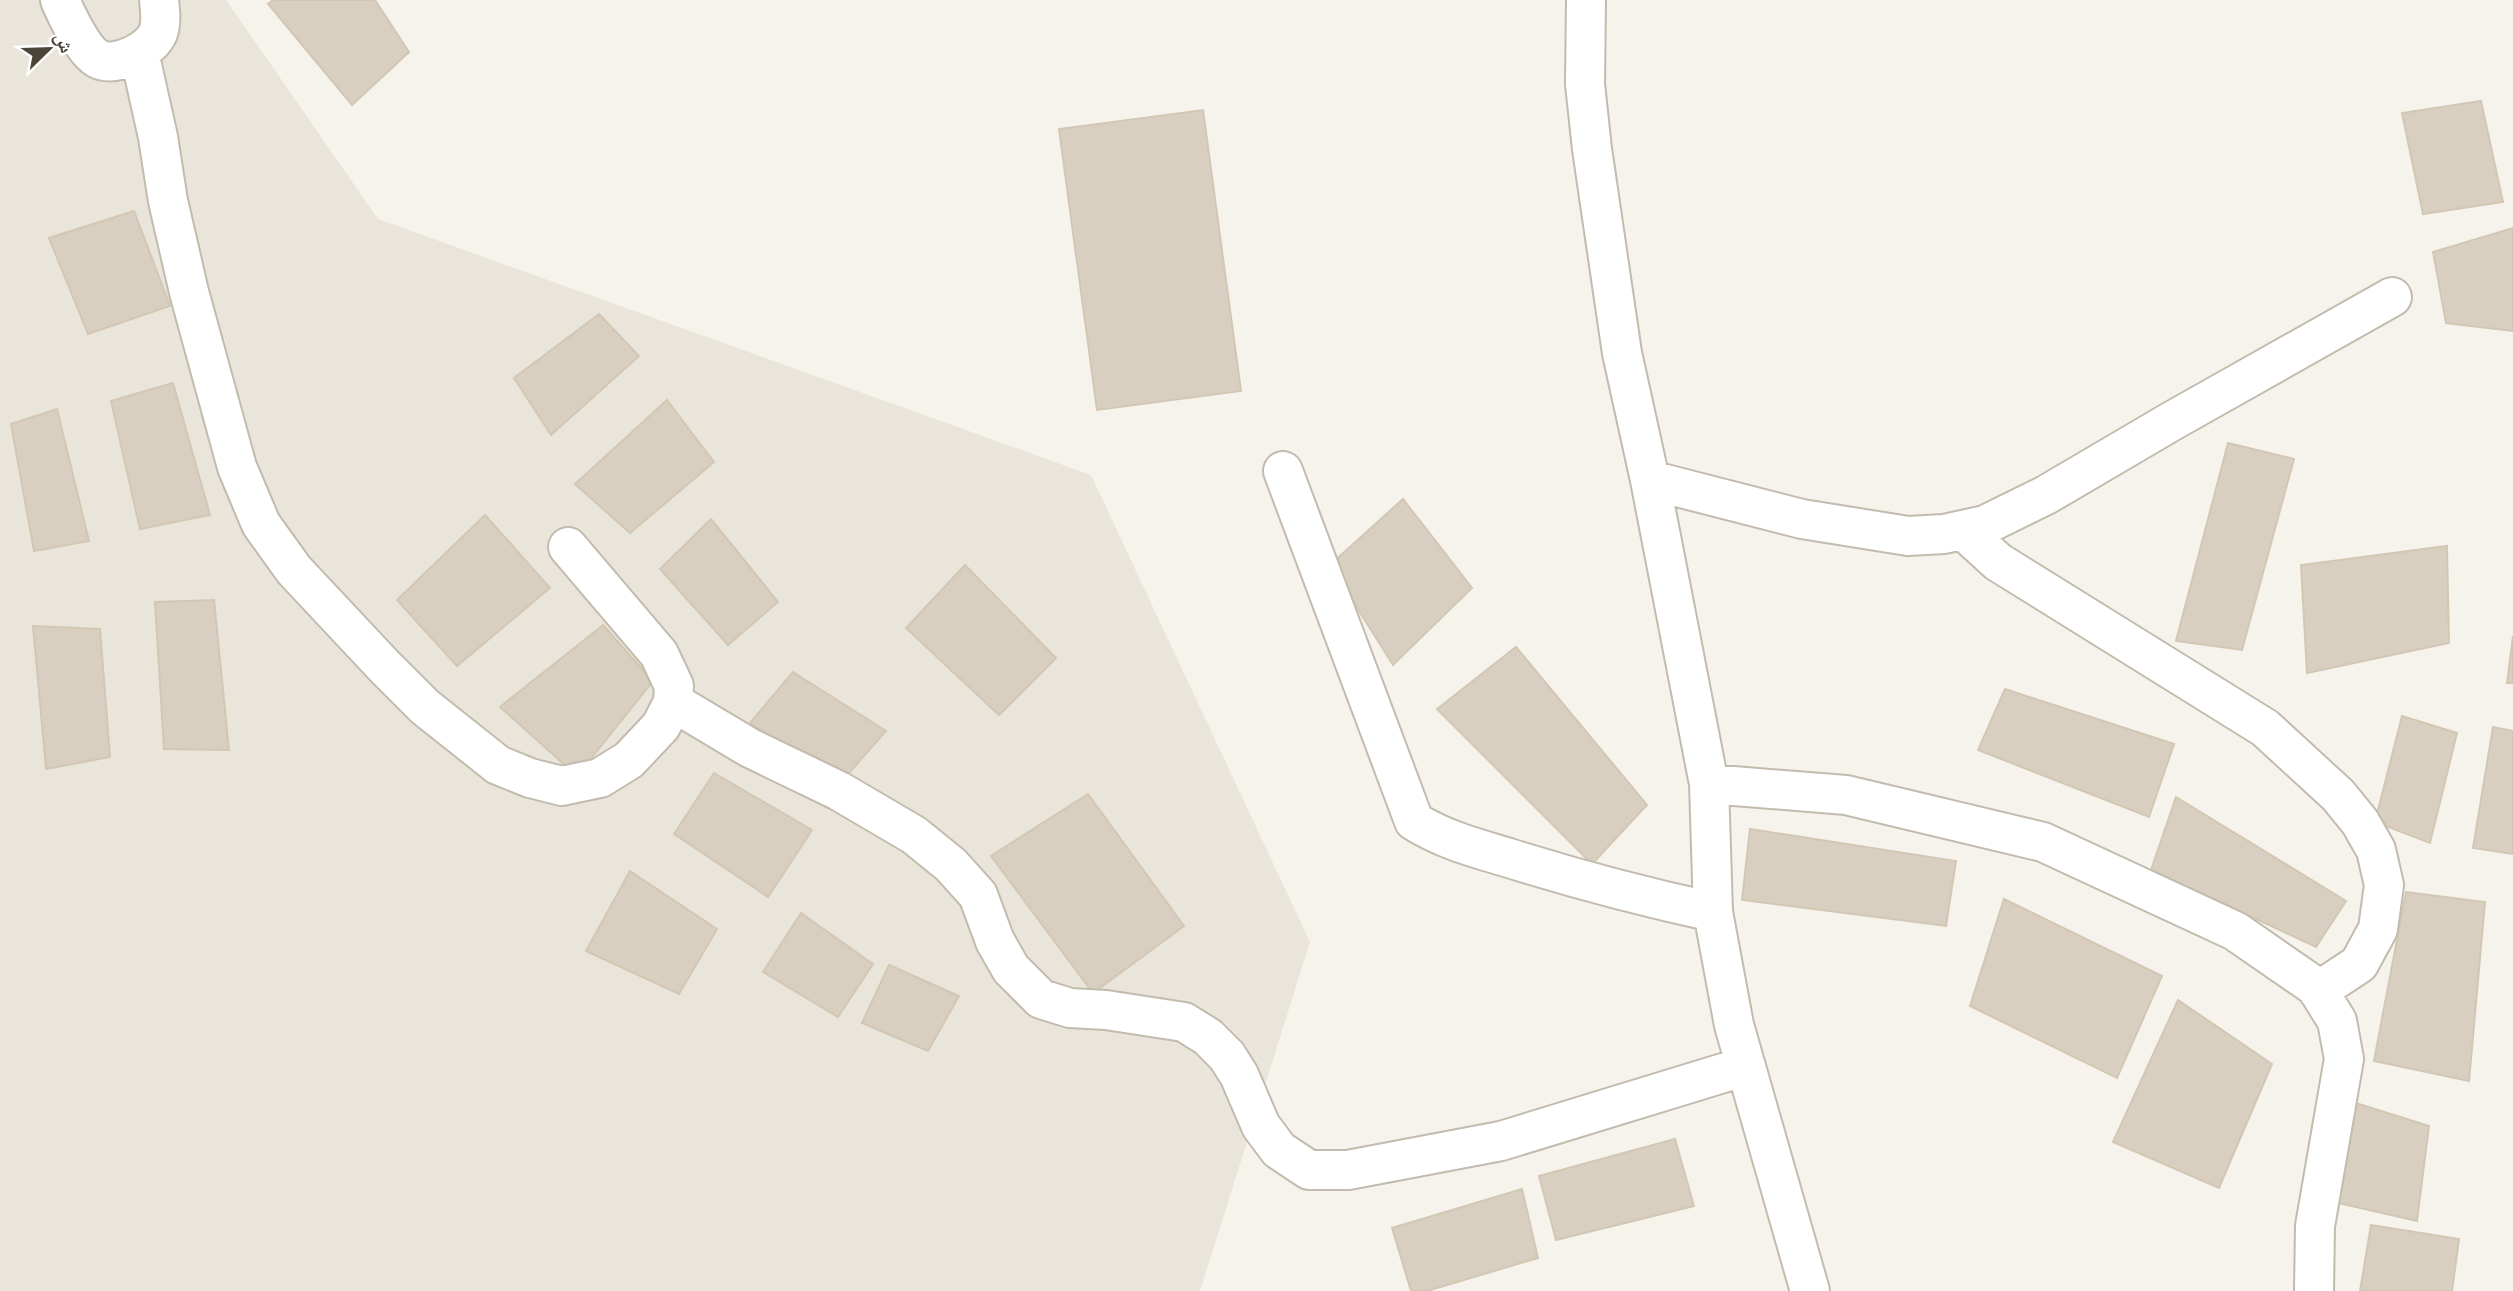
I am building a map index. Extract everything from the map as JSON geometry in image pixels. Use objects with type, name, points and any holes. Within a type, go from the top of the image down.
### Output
[{"type":"street","points":[[60,0],[82,41],[97,58],[109,62],[120,61],[139,52],[158,34],[161,18],[159,0]]},
{"type":"street","points":[[1586,0],[1586,84],[1592,149],[1622,353],[1650,480],[1709,784],[1713,912],[1734,1026],[1810,1291]]},
{"type":"street","points":[[139,52],[189,292],[237,467],[261,524],[294,570],[425,707],[498,765],[530,778],[562,786],[600,778],[629,760],[661,726],[673,702],[674,686],[659,654],[568,547]]},
{"type":"street","points":[[1650,480],[1802,519],[1868,531],[1908,536],[1944,534],[1985,525],[2046,495],[2392,297]]},
{"type":"street","points":[[1283,471],[1414,821],[1436,835],[1538,867],[1713,912]]},
{"type":"street","points":[[1963,530],[1998,562],[2265,728],[2338,795],[2360,822],[2376,850],[2384,884],[2378,929],[2358,964],[2318,991]]},
{"type":"street","points":[[673,702],[750,748],[839,791],[914,835],[951,865],[978,895],[995,941],[1011,969],[1041,999],[1070,1007],[1184,1022],[1208,1037],[1227,1056],[1239,1075],[1261,1126],[1279,1150],[1309,1170],[1348,1170],[1501,1141],[1746,1066]]},
{"type":"street","points":[[1709,784],[1846,795],[2043,842],[2235,931],[2318,991],[2337,1021],[2344,1059],[2315,1226],[2315,1291]]},
{"type":"shaded area","points":[[0,0],[226,0],[378,219],[1091,475],[1310,942],[1200,1291],[0,1291]]},
{"type":"building","points":[[273,0],[375,0],[409,52],[352,105],[268,4]]},
{"type":"building","points":[[2481,101],[2503,202],[2423,214],[2402,113]]},
{"type":"building","points":[[1203,110],[1241,391],[1097,410],[1059,129]]},
{"type":"building","points":[[134,211],[170,306],[88,334],[49,238]]},
{"type":"building","points":[[2513,228],[2513,331],[2446,323],[2433,252]]},
{"type":"building","points":[[599,314],[639,356],[551,435],[514,378]]},
{"type":"building","points":[[173,383],[210,515],[140,529],[111,401]]},
{"type":"building","points":[[667,400],[714,462],[630,533],[575,484]]},
{"type":"building","points":[[57,409],[89,541],[34,551],[11,424]]},
{"type":"building","points":[[2228,443],[2294,459],[2242,650],[2176,641]]},
{"type":"building","points":[[1403,499],[1472,588],[1393,665],[1330,565]]},
{"type":"building","points":[[485,515],[550,588],[457,666],[397,600]]},
{"type":"building","points":[[711,519],[778,602],[728,645],[660,569]]},
{"type":"building","points":[[2447,546],[2449,643],[2307,673],[2301,565]]},
{"type":"building","points":[[965,565],[1056,658],[999,715],[906,628]]},
{"type":"building","points":[[214,600],[229,750],[164,749],[155,602]]},
{"type":"building","points":[[603,625],[653,681],[577,776],[500,707]]},
{"type":"building","points":[[33,626],[100,629],[110,757],[46,769]]},
{"type":"building","points":[[2513,636],[2513,683],[2507,683]]},
{"type":"building","points":[[1516,647],[1647,805],[1592,864],[1437,709]]},
{"type":"building","points":[[793,672],[886,731],[842,781],[750,723]]},
{"type":"building","points":[[2005,689],[2174,744],[2149,817],[1978,750]]},
{"type":"building","points":[[2402,716],[2457,733],[2430,843],[2375,822]]},
{"type":"building","points":[[2493,727],[2513,731],[2513,854],[2473,848]]},
{"type":"building","points":[[714,773],[812,830],[768,897],[674,834]]},
{"type":"building","points":[[1088,794],[1184,926],[1093,993],[991,856]]},
{"type":"building","points":[[2176,797],[2346,901],[2316,947],[2151,870]]},
{"type":"building","points":[[1750,829],[1956,861],[1946,926],[1742,900]]},
{"type":"building","points":[[630,871],[717,929],[679,994],[586,951]]},
{"type":"building","points":[[2406,892],[2485,902],[2469,1081],[2374,1061]]},
{"type":"building","points":[[2004,899],[2162,976],[2117,1078],[1970,1006]]},
{"type":"building","points":[[801,913],[873,964],[838,1017],[763,972]]},
{"type":"building","points":[[889,965],[959,996],[928,1051],[862,1023]]},
{"type":"building","points":[[2178,1000],[2272,1064],[2219,1188],[2113,1142]]},
{"type":"building","points":[[2346,1100],[2429,1126],[2417,1221],[2334,1202]]},
{"type":"building","points":[[1675,1139],[1694,1206],[1556,1240],[1539,1176]]},
{"type":"building","points":[[1522,1189],[1538,1258],[1427,1291],[1411,1291],[1392,1228]]},
{"type":"building","points":[[2371,1225],[2459,1239],[2452,1291],[2360,1291]]}]
